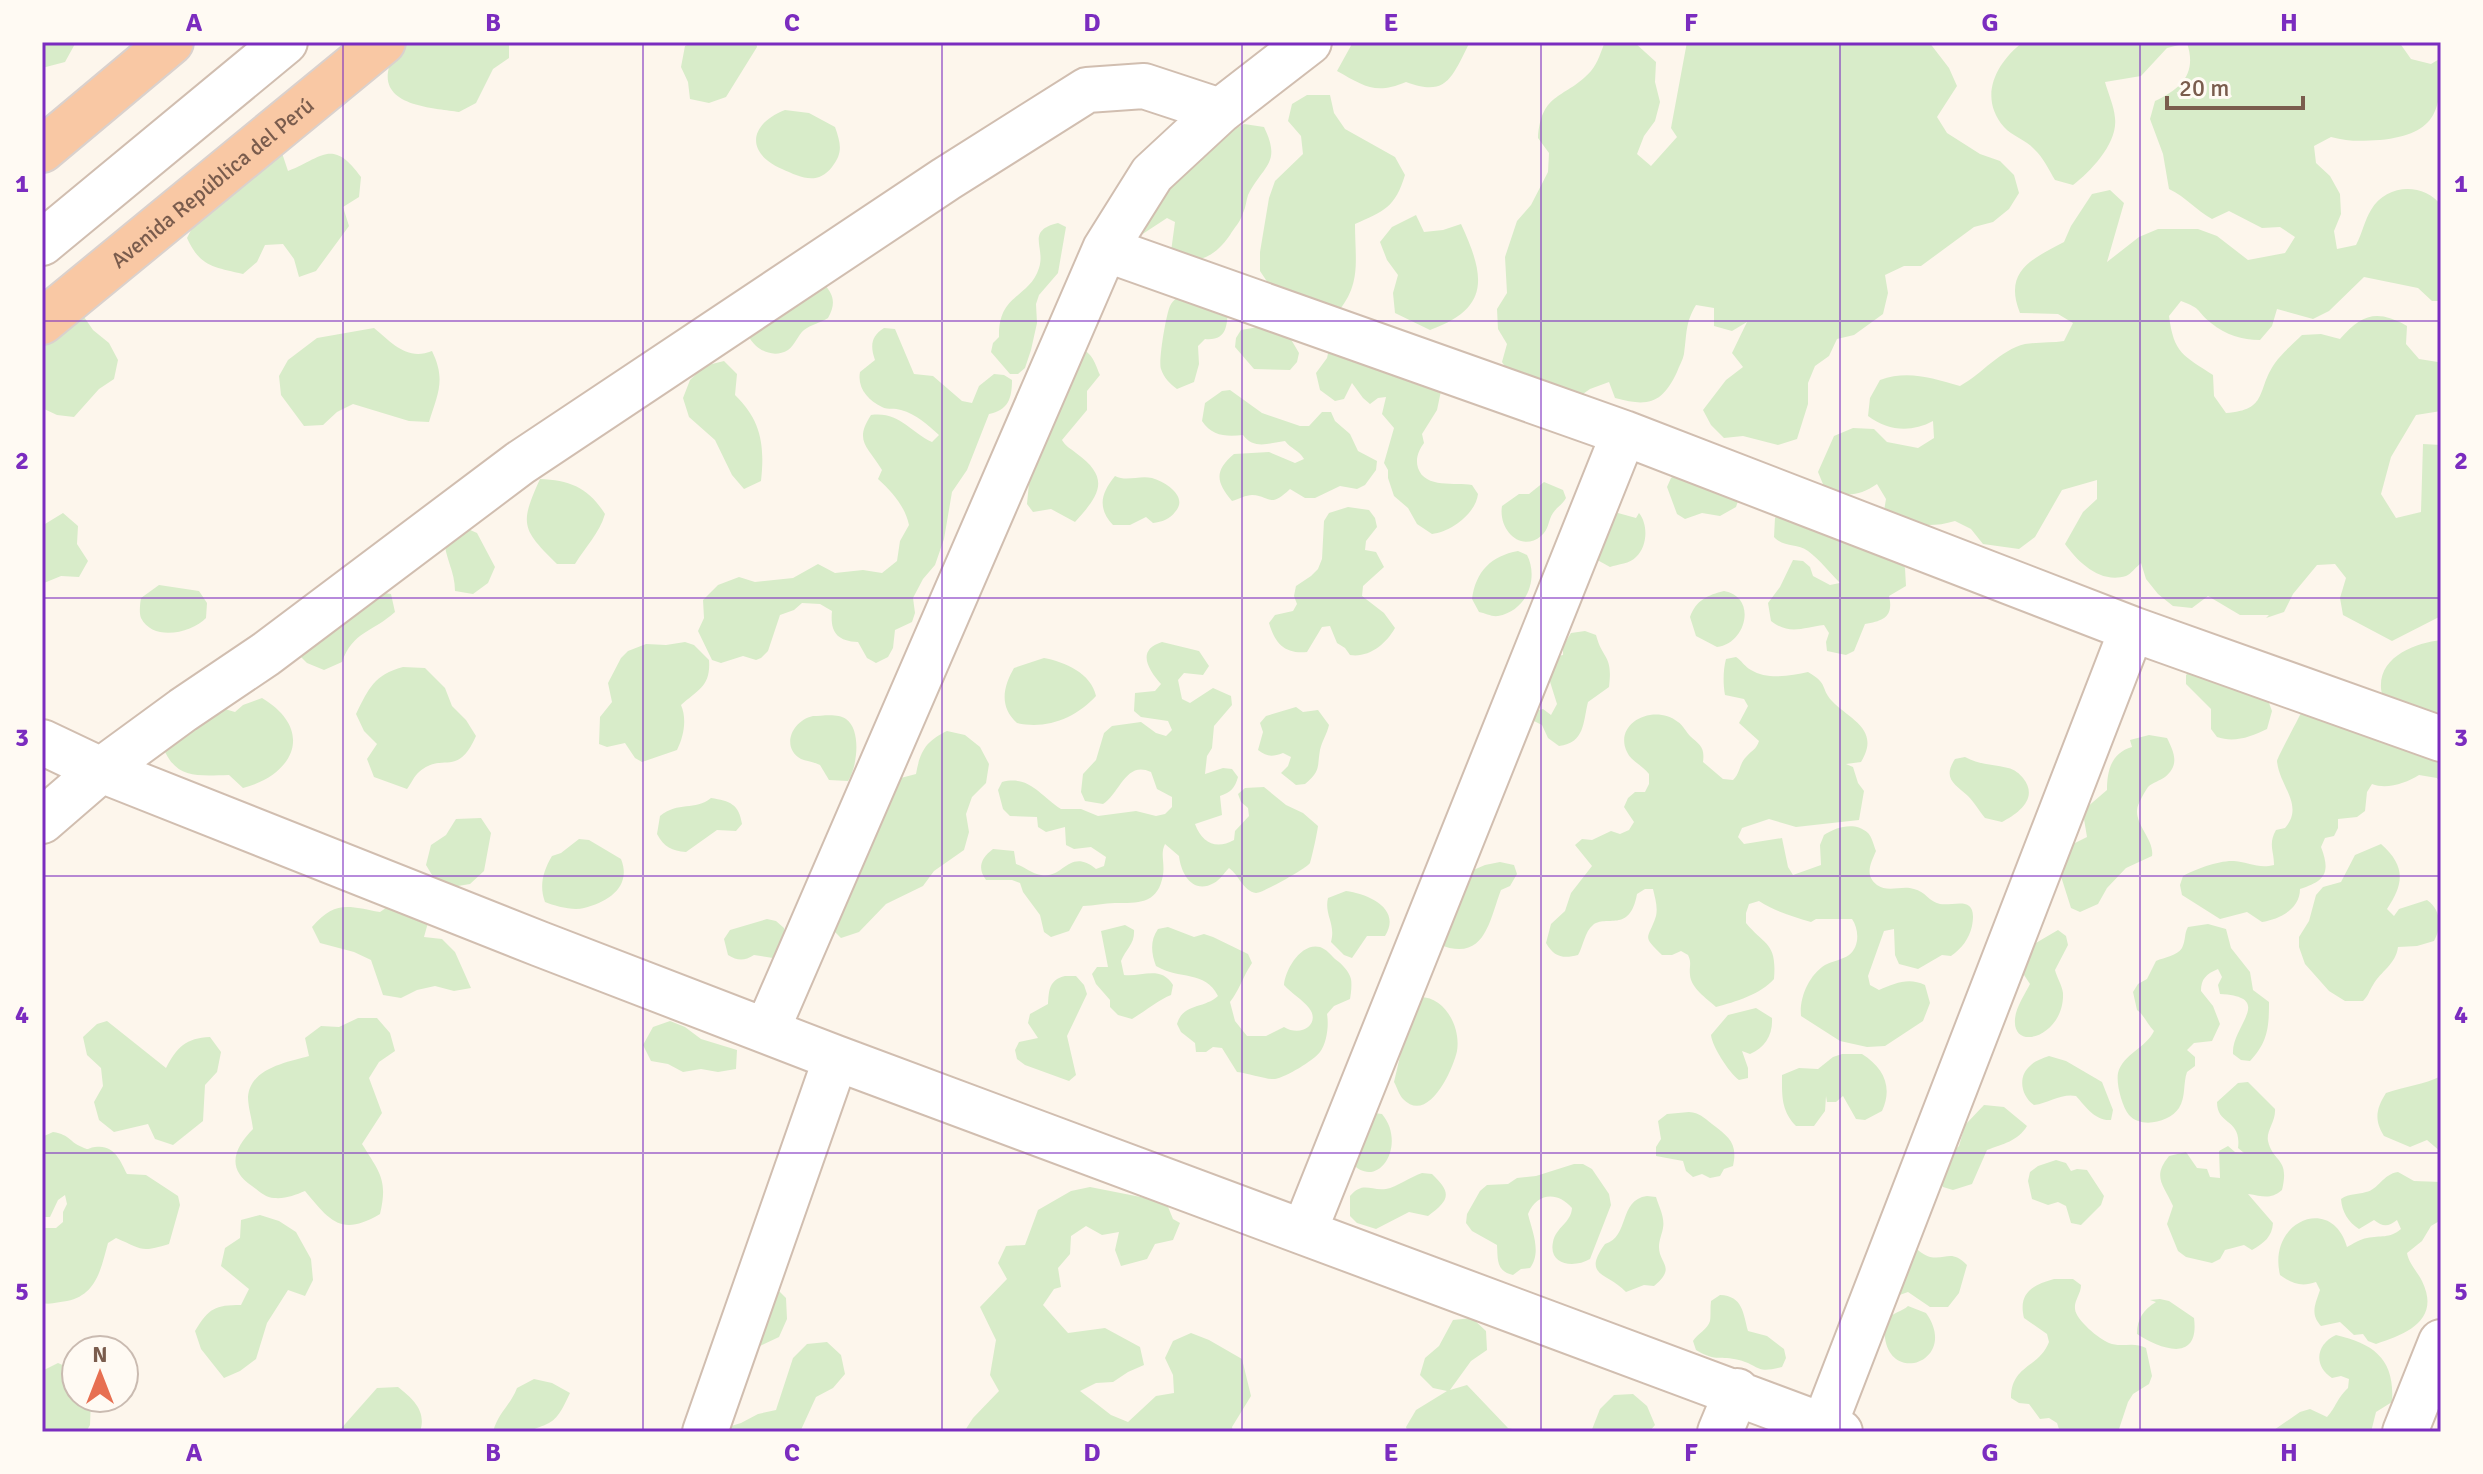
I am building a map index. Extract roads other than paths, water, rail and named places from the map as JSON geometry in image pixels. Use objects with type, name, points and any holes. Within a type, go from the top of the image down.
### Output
[{"type":"highway","points":[[42,150],[171,42]]},
{"type":"highway","name":"Avenida República del Perú","points":[[42,322],[383,42]]},
{"type":"street","points":[[42,243],[285,42]]},
{"type":"street","points":[[767,1030],[1105,249],[1152,174],[1220,111],[1309,42]]},
{"type":"street","points":[[42,821],[101,770],[266,654],[520,463],[946,179],[1087,90],[1144,86],[1220,111]]},
{"type":"street","points":[[1105,249],[1624,433],[2132,629],[2441,739]]},
{"type":"street","points":[[1304,1232],[1624,433]]},
{"type":"street","points":[[42,742],[101,770],[836,1058],[1737,1391],[1832,1429],[2132,629]]},
{"type":"street","points":[[705,1432],[836,1058]]},
{"type":"street","points":[[2405,1432],[2441,1342]]},
{"type":"street","points":[[1720,1432],[1737,1391]]}]
